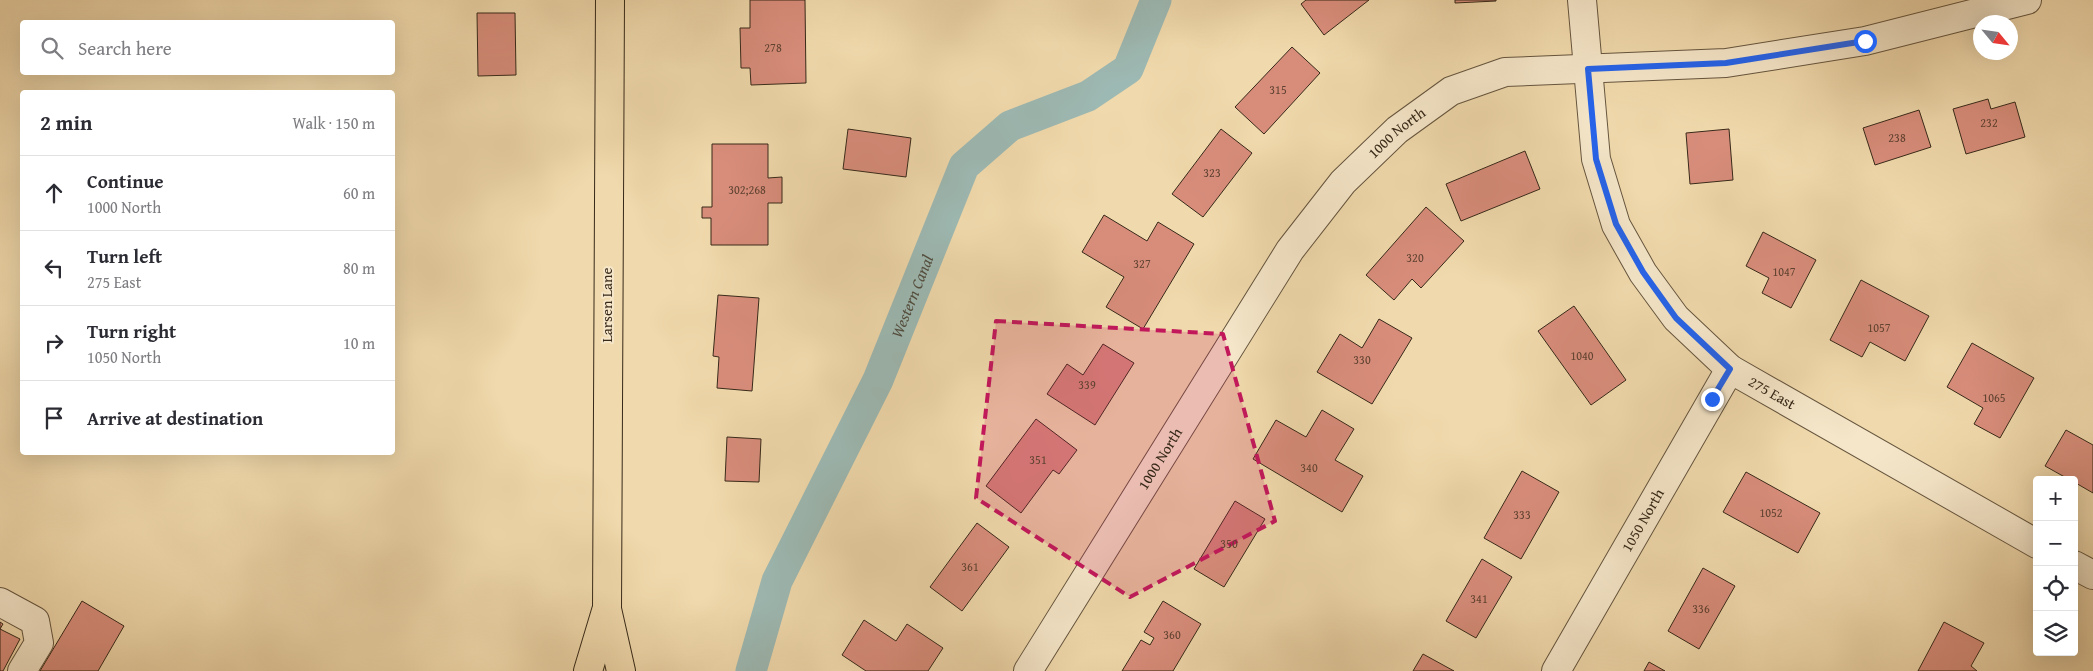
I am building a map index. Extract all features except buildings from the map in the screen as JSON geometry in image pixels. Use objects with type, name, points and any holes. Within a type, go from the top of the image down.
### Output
[{"type":"main road","name":"Larsen Lane","points":[[610,0],[607,609],[621,671]]},
{"type":"main road","name":"Larsen Lane","points":[[588,671],[607,609]]},
{"type":"street","name":"275 East","points":[[1582,0],[1596,159],[1616,224],[1643,272],[1676,318],[1730,369],[2033,542]]},
{"type":"street","name":"1000 North","points":[[1028,671],[1290,250],[1343,182],[1396,130],[1451,91],[1505,72],[1726,63],[1865,41],[2027,0]]},
{"type":"street","name":"1050 North","points":[[1556,671],[1730,369]]},
{"type":"street","points":[[2076,566],[2093,576]]},
{"type":"street","points":[[0,602],[35,621],[39,643],[22,671]]},
{"type":"highlighted area","points":[[996,321],[1223,334],[1275,521],[1130,597],[976,498]]},
{"type":"waterway","name":"Western Canal","points":[[751,671],[777,581],[878,380],[964,166],[1010,126],[1088,96],[1128,69],[1156,0]]},
{"type":"route","points":[[1712,399],[1730,369],[1676,318],[1643,272],[1616,224],[1596,159],[1588,69],[1726,63],[1865,41]]}]
